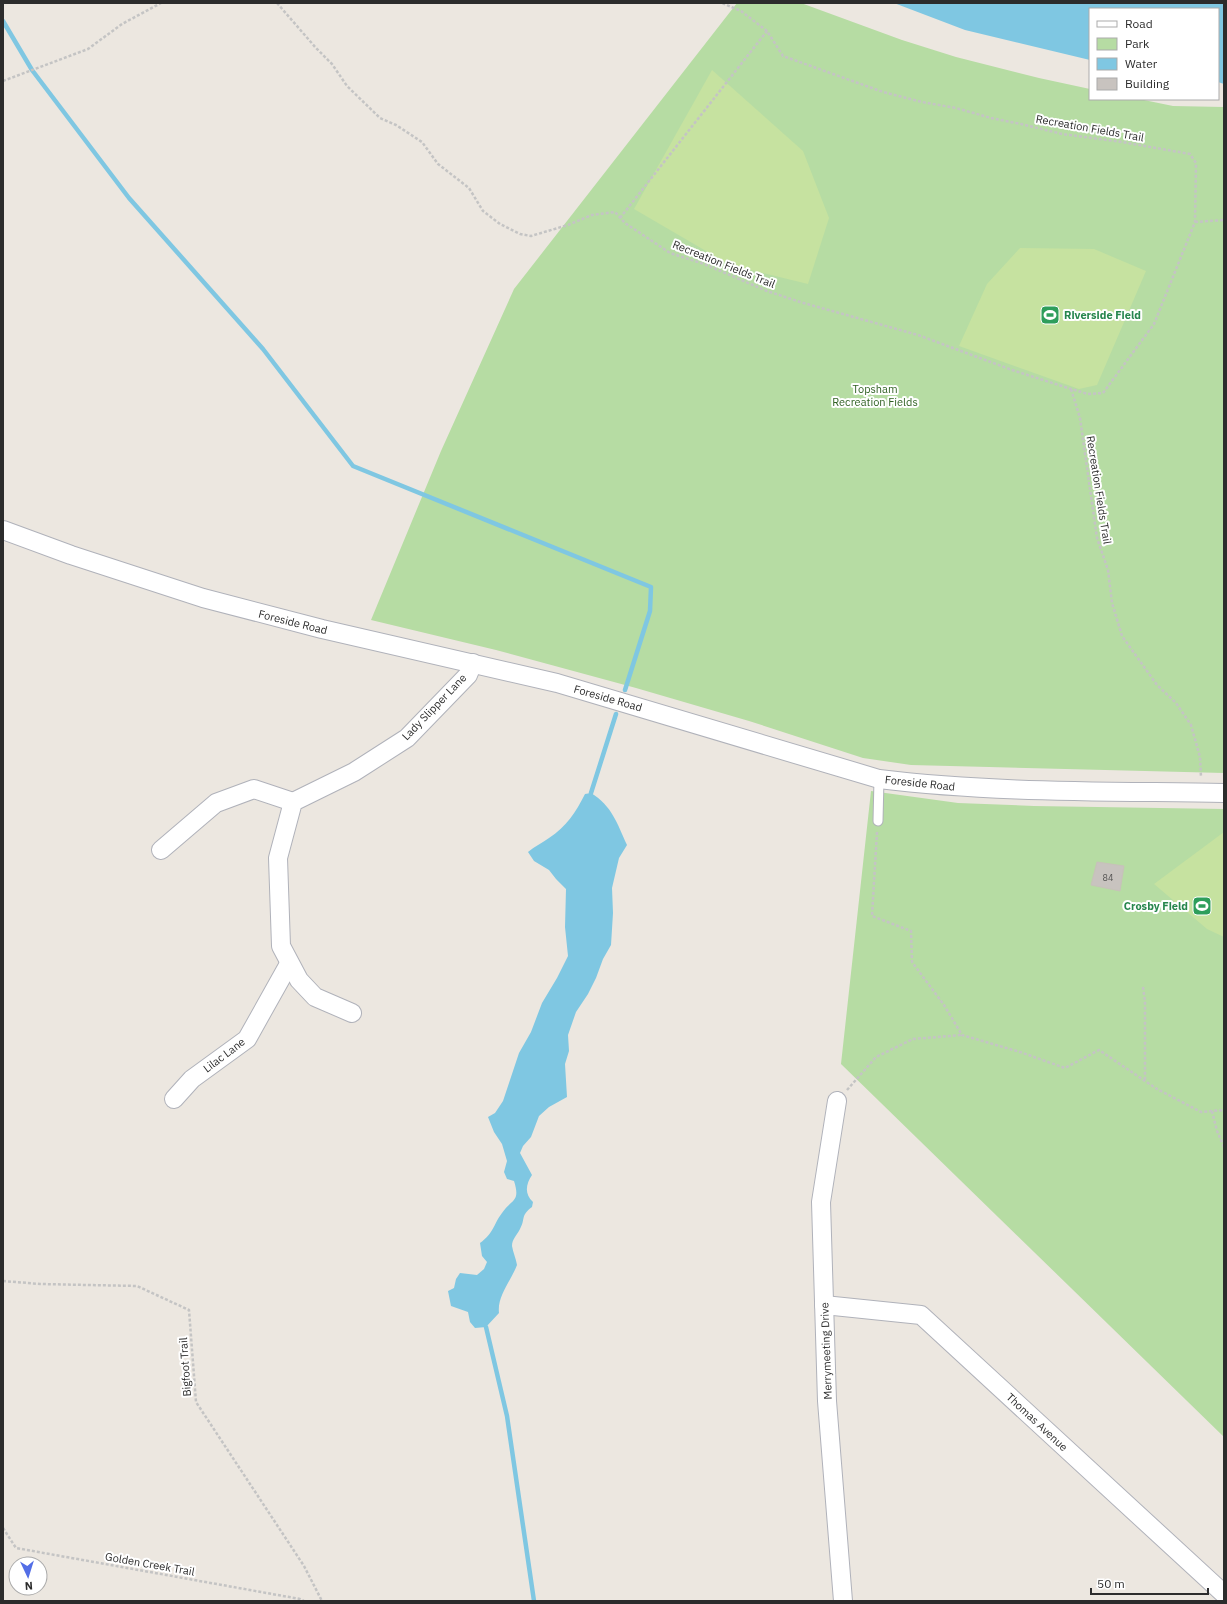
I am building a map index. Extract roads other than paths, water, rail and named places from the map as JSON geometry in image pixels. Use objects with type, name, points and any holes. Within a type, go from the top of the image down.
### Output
[{"type":"street","name":"Foreside Road","points":[[3,530],[71,555],[203,598],[322,629],[557,683],[879,779],[929,785],[982,788],[1224,793]]},
{"type":"street","name":"Lady Slipper Lane","points":[[293,802],[354,772],[407,738],[468,675],[473,663]]},
{"type":"street","points":[[161,850],[216,803],[254,789],[293,802],[278,858],[281,946],[299,980],[315,997],[352,1013]]},
{"type":"street","name":"Lilac Lane","points":[[174,1099],[192,1079],[247,1039],[290,964]]},
{"type":"street","name":"Merrymeeting Drive","points":[[837,1101],[821,1202],[827,1401],[843,1601]]},
{"type":"street","name":"Thomas Avenue","points":[[824,1305],[921,1315],[1223,1591]]},
{"type":"lane","points":[[878,821],[879,779]]},
{"type":"water","points":[[894,3],[1224,3],[1224,84],[1219,82],[1219,8],[1089,8],[1089,60],[965,30]]},
{"type":"water","points":[[591,793],[609,809],[617,822],[627,845],[619,858],[612,888],[613,913],[611,945],[603,959],[588,994],[576,1012],[568,1035],[569,1051],[565,1064],[567,1097],[549,1107],[539,1116],[531,1137],[523,1146],[520,1153],[532,1175],[527,1185],[527,1192],[528,1196],[533,1202],[532,1207],[525,1215],[522,1225],[512,1244],[517,1265],[502,1295],[499,1313],[486,1327],[475,1328],[470,1322],[468,1312],[451,1306],[448,1291],[454,1288],[456,1279],[460,1273],[477,1275],[484,1269],[487,1262],[482,1256],[480,1243],[491,1232],[499,1217],[516,1197],[514,1181],[507,1179],[504,1172],[507,1161],[502,1144],[494,1132],[488,1117],[495,1113],[503,1101],[519,1053],[531,1032],[542,1003],[568,956],[565,927],[566,889],[549,870],[534,861],[528,852],[561,829],[574,813],[585,794]]},
{"type":"waterway","points":[[3,21],[32,70],[129,198],[263,349],[353,466],[651,587],[650,611],[625,690]]},
{"type":"waterway","points":[[591,793],[616,714]]},
{"type":"waterway","points":[[486,1327],[507,1416],[534,1601]]},
{"type":"place","name":"Riverside Field","points":[[1050,315]]},
{"type":"place","name":"Crosby Field","points":[[1202,906]]},
{"type":"park label","name":"Topsham Recreation Fields","points":[[875,395]]}]
